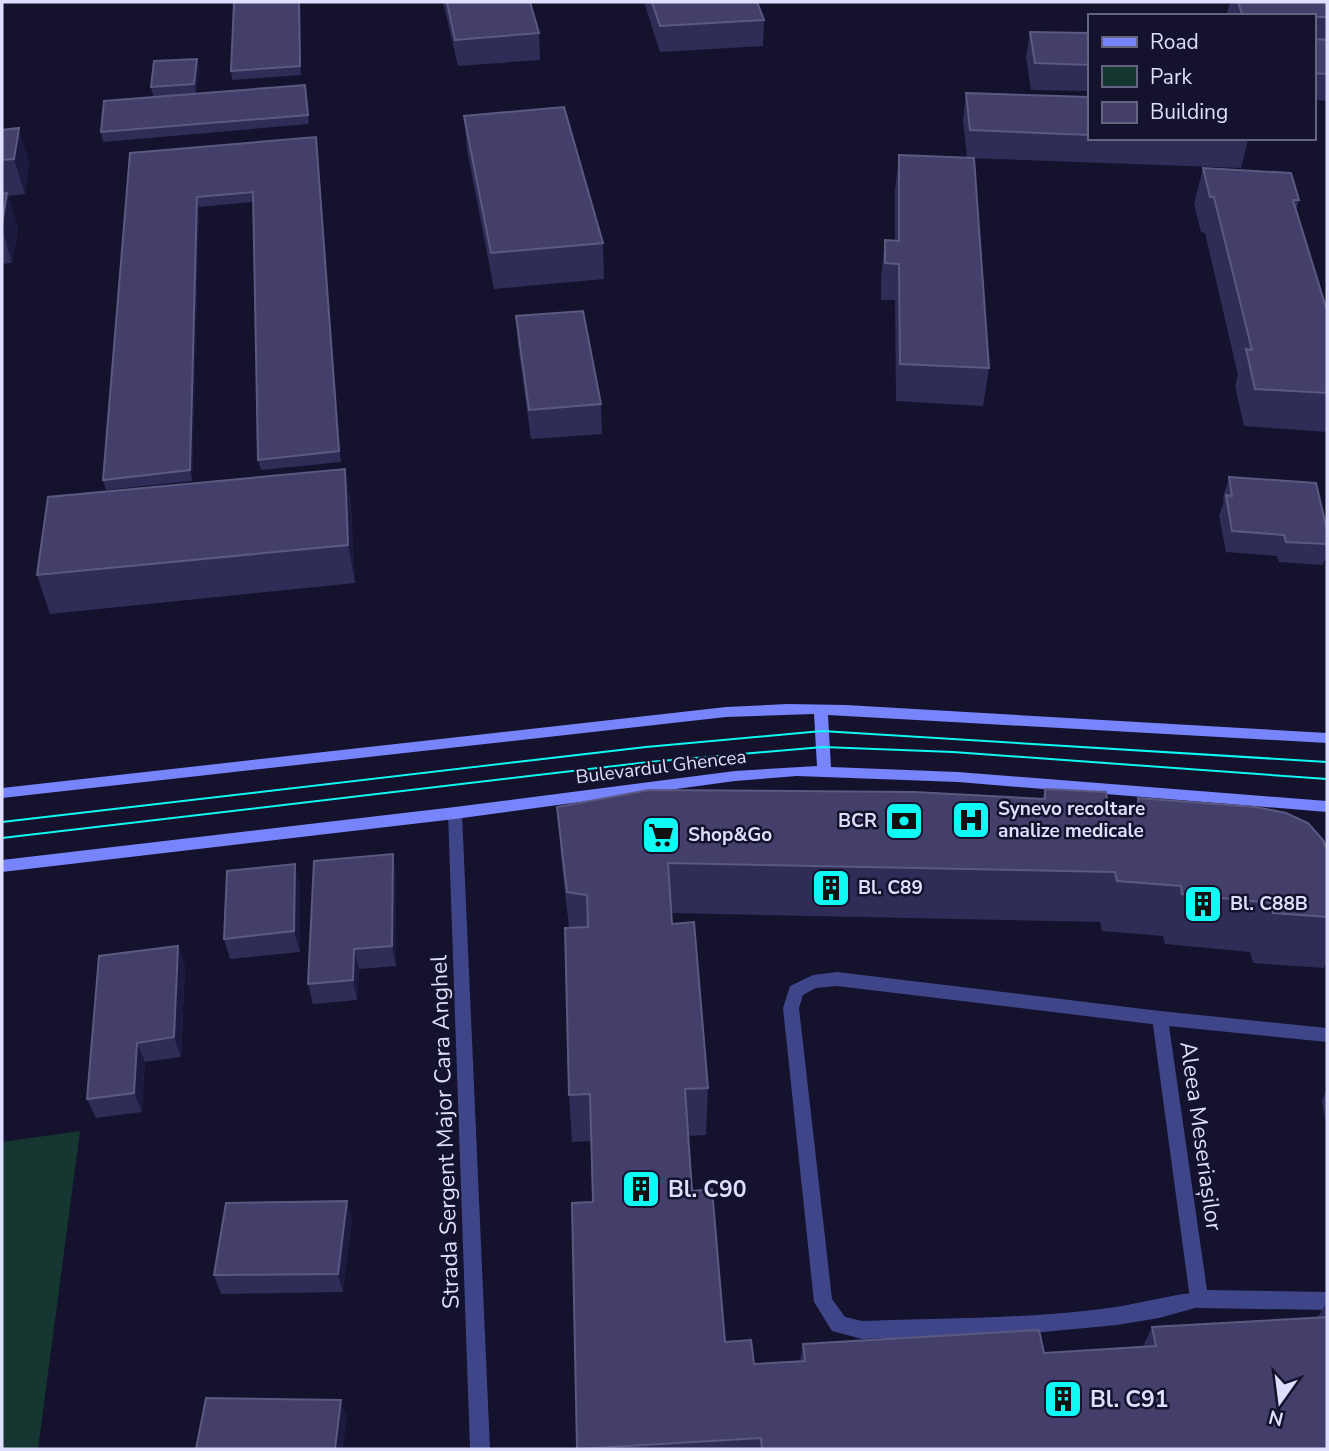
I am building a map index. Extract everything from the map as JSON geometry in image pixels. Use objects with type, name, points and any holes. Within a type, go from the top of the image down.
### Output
[{"type":"main road","points":[[2,793],[726,712],[821,710],[955,715],[1327,738]]},
{"type":"main road","points":[[821,710],[824,771]]},
{"type":"main road","name":"Bulevardul Ghencea","points":[[2,866],[455,813],[735,776],[824,771],[958,777],[1327,807]]},
{"type":"street","name":"Strada Sergent Major Cara Anghel","points":[[455,813],[480,1449]]},
{"type":"street","points":[[1160,1018],[837,979],[813,982],[796,991],[791,1008],[823,1302],[839,1325],[862,1330],[1073,1320],[1155,1312],[1199,1299],[1327,1301]]},
{"type":"street","name":"Aleea Meseriașilor","points":[[1199,1299],[1160,1018],[1327,1035]]},
{"type":"green space","points":[[80,1131],[38,1449],[2,1449],[2,1142]]},
{"type":"building","points":[[234,2],[299,2],[300,66],[231,71]]},
{"type":"building","points":[[447,2],[530,2],[539,33],[455,40]]},
{"type":"building","points":[[652,2],[757,2],[764,20],[660,26]]},
{"type":"building","points":[[1238,2],[1327,2],[1327,17],[1315,17],[1315,14],[1242,14]]},
{"type":"building","points":[[1030,32],[1088,33],[1088,65],[1035,63]]},
{"type":"building","points":[[1315,39],[1327,40],[1327,74],[1315,73]]},
{"type":"building","points":[[197,59],[194,84],[151,87],[154,61]]},
{"type":"building","points":[[305,85],[308,115],[101,132],[104,101]]},
{"type":"building","points":[[966,93],[1088,97],[1088,135],[970,130]]},
{"type":"building","points":[[564,107],[603,243],[491,253],[464,116]]},
{"type":"building","points":[[19,128],[14,159],[2,160],[2,130]]},
{"type":"building","points":[[316,137],[339,451],[258,460],[253,192],[197,197],[190,470],[103,480],[130,153]]},
{"type":"building","points":[[899,155],[974,158],[989,368],[900,364],[899,264],[885,263],[885,240],[899,241]]},
{"type":"building","points":[[1203,168],[1291,173],[1299,200],[1293,200],[1327,311],[1327,393],[1255,389],[1246,349],[1252,350],[1214,197],[1210,197]]},
{"type":"building","points":[[7,193],[2,224],[2,194]]},
{"type":"building","points":[[583,311],[601,404],[529,410],[516,316]]},
{"type":"building","points":[[345,469],[348,545],[37,575],[48,497]]},
{"type":"building","points":[[1229,477],[1316,483],[1327,530],[1327,544],[1286,542],[1284,535],[1232,531],[1226,495],[1232,496]]},
{"type":"building","points":[[1045,789],[1106,792],[1109,813],[1139,815],[1138,798],[1256,807],[1286,813],[1308,823],[1327,849],[1327,917],[1273,913],[1271,903],[1182,894],[1181,886],[1117,881],[1115,872],[668,863],[672,924],[694,922],[708,1088],[685,1089],[692,1191],[712,1189],[725,1342],[751,1340],[754,1364],[805,1361],[803,1344],[1039,1330],[1044,1353],[1156,1346],[1152,1327],[1327,1317],[1327,1449],[762,1449],[761,1438],[577,1449],[572,1203],[593,1202],[590,1094],[569,1095],[565,928],[588,927],[587,895],[567,892],[557,807],[649,790],[914,792],[1045,799]]},
{"type":"building","points":[[393,854],[392,946],[354,949],[353,980],[308,984],[314,861]]},
{"type":"building","points":[[295,864],[294,931],[224,939],[227,871]]},
{"type":"building","points":[[178,946],[174,1037],[137,1043],[134,1093],[87,1099],[99,956]]},
{"type":"building","points":[[347,1201],[338,1274],[214,1275],[226,1203]]},
{"type":"building","points":[[206,1398],[341,1400],[335,1449],[196,1449]]},
{"type":"tram line","points":[[2,822],[646,747],[822,731],[1327,762]]},
{"type":"tram line","points":[[2,838],[649,762],[823,747],[953,752],[1327,779]]},
{"type":"place","name":"Synevo recoltare analize medicale","points":[[971,820]]},
{"type":"place","name":"BCR","points":[[904,821]]},
{"type":"place","name":"Shop&Go","points":[[661,835]]},
{"type":"place","name":"Bl. C89","points":[[831,888]]},
{"type":"place","name":"Bl. C88B","points":[[1203,904]]},
{"type":"place","name":"Bl. C90","points":[[641,1189]]},
{"type":"place","name":"Bl. C91","points":[[1063,1399]]}]
